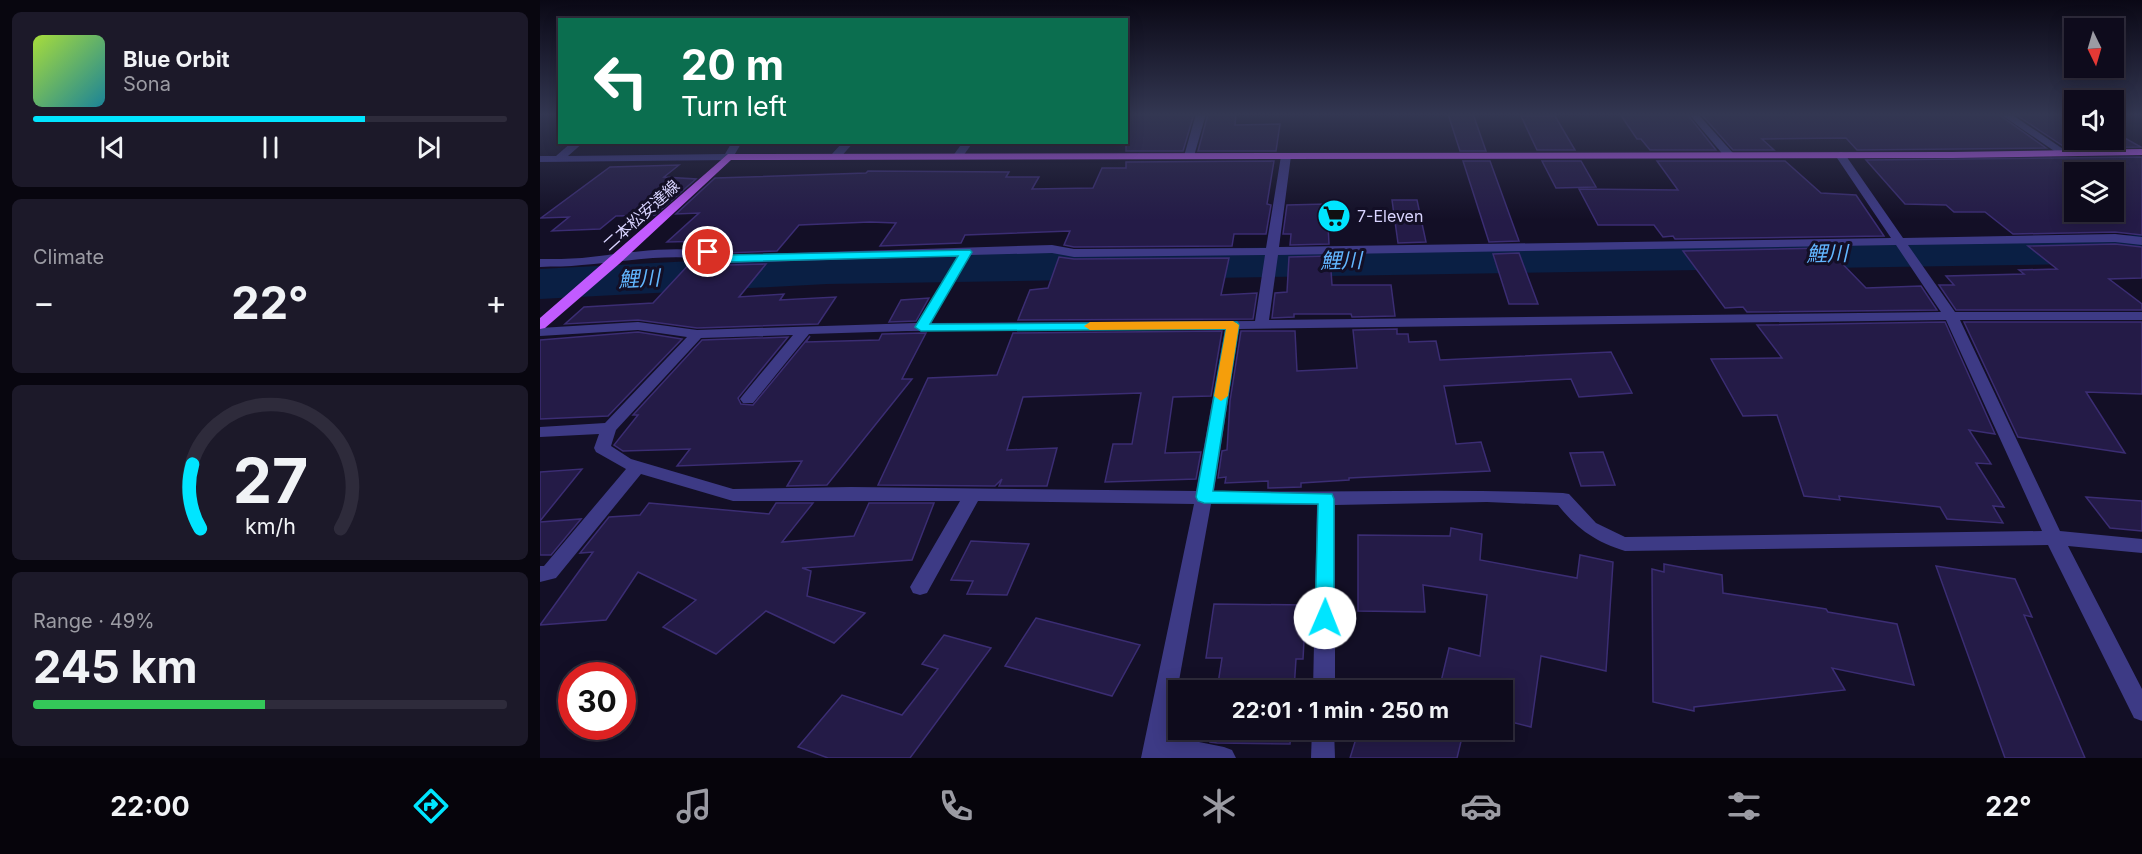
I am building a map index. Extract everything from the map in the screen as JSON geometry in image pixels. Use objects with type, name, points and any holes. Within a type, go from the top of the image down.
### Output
[{"type":"main road","points":[[728,157],[1840,155],[2142,152]]},
{"type":"main road","name":"二本松安達線","points":[[540,325],[618,258],[728,157]]},
{"type":"street","points":[[558,159],[570,149]]},
{"type":"street","points":[[540,159],[728,157],[733,149]]},
{"type":"street","points":[[835,157],[842,149]]},
{"type":"street","points":[[957,157],[963,149]]},
{"type":"street","points":[[1189,156],[1191,149]]},
{"type":"street","points":[[1724,149],[1729,155]]},
{"type":"street","points":[[2059,149],[2064,153]]},
{"type":"street","points":[[1840,155],[1951,316],[2054,537],[2142,711]]},
{"type":"street","points":[[1261,325],[1286,156]]},
{"type":"street","points":[[540,263],[708,252],[727,258],[963,257],[1052,249],[1074,253],[1272,252],[1900,244],[2115,238],[2142,241]]},
{"type":"street","points":[[921,327],[963,257]]},
{"type":"street","points":[[540,332],[638,326],[697,334],[921,327],[2142,316]]},
{"type":"street","points":[[1224,758],[1154,751],[1204,497],[1233,325]]},
{"type":"street","points":[[748,399],[804,331]]},
{"type":"street","points":[[697,334],[609,428],[602,448],[625,463],[733,495],[851,493],[1326,499],[1487,496],[1563,499],[1587,527],[1607,539],[1625,544],[2054,537],[2142,546]]},
{"type":"street","points":[[540,432],[609,428]]},
{"type":"street","points":[[540,574],[549,573],[637,467]]},
{"type":"street","points":[[920,587],[972,495]]},
{"type":"street","points":[[1324,680],[1326,499]]},
{"type":"street","points":[[1323,740],[1323,758]]},
{"type":"building","points":[[1126,149],[1183,149],[1183,151]]},
{"type":"building","points":[[1198,149],[1276,149],[1276,151]]},
{"type":"building","points":[[1459,149],[1486,151],[1460,151]]},
{"type":"building","points":[[1537,149],[1575,150],[1537,150]]},
{"type":"building","points":[[1649,149],[1716,150],[1650,150]]},
{"type":"building","points":[[1732,149],[1774,150],[1733,150]]},
{"type":"building","points":[[2142,157],[2142,235],[2115,232],[2013,234],[1985,212],[1954,212],[1946,205],[1905,204],[1866,160]]},
{"type":"building","points":[[1274,161],[1267,204],[1271,205],[1266,234],[1234,234],[1232,246],[1074,247],[1064,245],[1070,231],[965,235],[961,243],[880,246],[896,223],[870,222],[799,225],[777,251],[727,253],[704,249],[711,241],[667,242],[699,213],[676,214],[715,178],[866,173],[868,171],[1009,172],[1006,177],[1039,177],[1032,189],[1093,188],[1102,168],[1126,168],[1126,162]]},
{"type":"building","points":[[1463,161],[1490,161],[1519,241],[1489,242]]},
{"type":"building","points":[[1542,161],[1581,161],[1596,187],[1556,188]]},
{"type":"building","points":[[1657,161],[1785,161],[1821,193],[1856,195],[1884,236],[1675,239],[1673,236],[1663,237],[1654,225],[1598,225],[1579,189],[1678,190]]},
{"type":"building","points":[[679,165],[664,177],[696,179],[655,215],[616,216],[600,229],[552,231],[569,217],[541,218],[610,167]]},
{"type":"building","points":[[1392,200],[1417,200],[1426,242],[1398,243]]},
{"type":"building","points":[[1327,204],[1329,244],[1290,245],[1291,234],[1283,234],[1287,205]]},
{"type":"building","points":[[2115,244],[2142,247],[2142,278],[2109,279],[2142,304],[2142,310],[1956,310],[1939,285],[1954,285],[1946,276],[2024,274],[2019,270],[2057,269],[2028,246]]},
{"type":"building","points":[[1827,248],[1866,288],[1921,286],[1937,310],[1747,312],[1743,307],[1725,308],[1683,251]]},
{"type":"building","points":[[1519,253],[1538,304],[1509,304],[1493,254]]},
{"type":"building","points":[[1330,256],[1332,285],[1391,285],[1395,316],[1352,317],[1351,314],[1294,314],[1294,317],[1272,318],[1275,293],[1287,292],[1289,257]]},
{"type":"building","points":[[1059,257],[1074,259],[1229,258],[1221,295],[1257,293],[1253,319],[1018,320],[1030,290],[1048,288]]},
{"type":"building","points":[[693,260],[727,265],[766,264],[739,297],[784,294],[780,300],[836,297],[818,324],[697,328],[638,320],[565,324],[584,307],[653,303]]},
{"type":"building","points":[[929,298],[916,321],[889,322],[901,300]]},
{"type":"building","points":[[1945,322],[1995,434],[1969,430],[1991,464],[1976,463],[2004,507],[1993,506],[2003,523],[1947,519],[1940,507],[1839,496],[1840,500],[1804,496],[1777,415],[1743,416],[1711,359],[1782,358],[1757,325]]},
{"type":"building","points":[[1964,322],[2142,322],[2142,394],[2086,392],[2125,453],[2018,437]]},
{"type":"building","points":[[1397,329],[1397,334],[1408,334],[1409,342],[1436,341],[1440,360],[1611,352],[1632,393],[1579,397],[1571,379],[1444,386],[1456,444],[1481,442],[1490,471],[1349,478],[1349,480],[1301,483],[1301,487],[1268,488],[1268,481],[1225,483],[1226,477],[1218,478],[1222,451],[1227,450],[1230,401],[1241,331],[1295,331],[1297,371],[1357,368],[1353,330]]},
{"type":"building","points":[[1222,331],[1211,396],[1173,397],[1165,453],[1201,452],[1196,479],[1105,482],[1113,444],[1132,444],[1141,393],[1023,397],[1007,450],[1057,448],[1047,486],[999,486],[1002,479],[995,486],[878,485],[928,378],[997,375],[1013,333]]},
{"type":"building","points":[[638,332],[682,339],[608,416],[540,419],[540,340]]},
{"type":"building","points":[[926,333],[902,379],[912,379],[827,485],[787,486],[802,461],[677,466],[690,449],[623,451],[614,445],[638,415],[633,415],[702,340],[788,337],[738,398],[741,404],[753,405],[810,336],[806,342],[879,340],[882,334]]},
{"type":"building","points":[[1603,452],[1615,485],[1581,486],[1570,453]]},
{"type":"building","points":[[582,469],[540,521],[540,472]]},
{"type":"building","points":[[2086,497],[2142,501],[2142,531],[2110,528]]},
{"type":"building","points":[[649,503],[769,514],[776,503],[813,503],[782,542],[854,536],[869,503],[934,503],[912,560],[802,568],[811,571],[807,596],[865,613],[834,643],[766,611],[716,654],[663,627],[696,600],[638,572],[606,620],[540,625],[593,552],[580,553],[609,517],[640,515]]},
{"type":"building","points":[[581,519],[551,555],[540,555],[540,522]]},
{"type":"building","points":[[1451,528],[1482,534],[1480,560],[1577,578],[1580,555],[1613,562],[1606,671],[1541,656],[1531,727],[1513,722],[1513,680],[1441,680],[1449,648],[1480,656],[1487,595],[1423,585],[1425,612],[1358,611],[1358,535],[1450,536]]},
{"type":"building","points":[[971,541],[1029,544],[1007,595],[967,594],[973,581],[951,580]]},
{"type":"building","points":[[1664,564],[1722,575],[1723,593],[1826,609],[1828,612],[1897,624],[1914,685],[1832,668],[1845,690],[1694,707],[1694,711],[1653,702],[1652,569],[1664,572]]},
{"type":"building","points":[[1936,566],[2015,579],[2032,617],[2024,615],[2085,758],[2005,758]]},
{"type":"building","points":[[1214,604],[1306,605],[1303,659],[1296,659],[1295,680],[1219,680],[1222,658],[1206,658]]},
{"type":"building","points":[[1036,618],[1140,645],[1112,696],[1005,666]]},
{"type":"building","points":[[944,635],[991,648],[910,758],[828,758],[798,747],[842,695],[902,715],[938,669],[922,664]]},
{"type":"building","points":[[1210,740],[1290,740],[1290,744],[1210,742]]},
{"type":"building","points":[[1356,740],[1461,740],[1457,758],[1350,758]]},
{"type":"waterway","name":"鯉川","points":[[540,284],[827,269],[2142,249]]},
{"type":"slow traffic","points":[[1090,326],[1233,325],[1221,396]]},
{"type":"place","name":"7-Eleven","points":[[1334,216]]},
{"type":"route","points":[[708,252],[727,258],[966,252],[921,327],[1233,325],[1204,497],[1326,499],[1325,618]]}]
